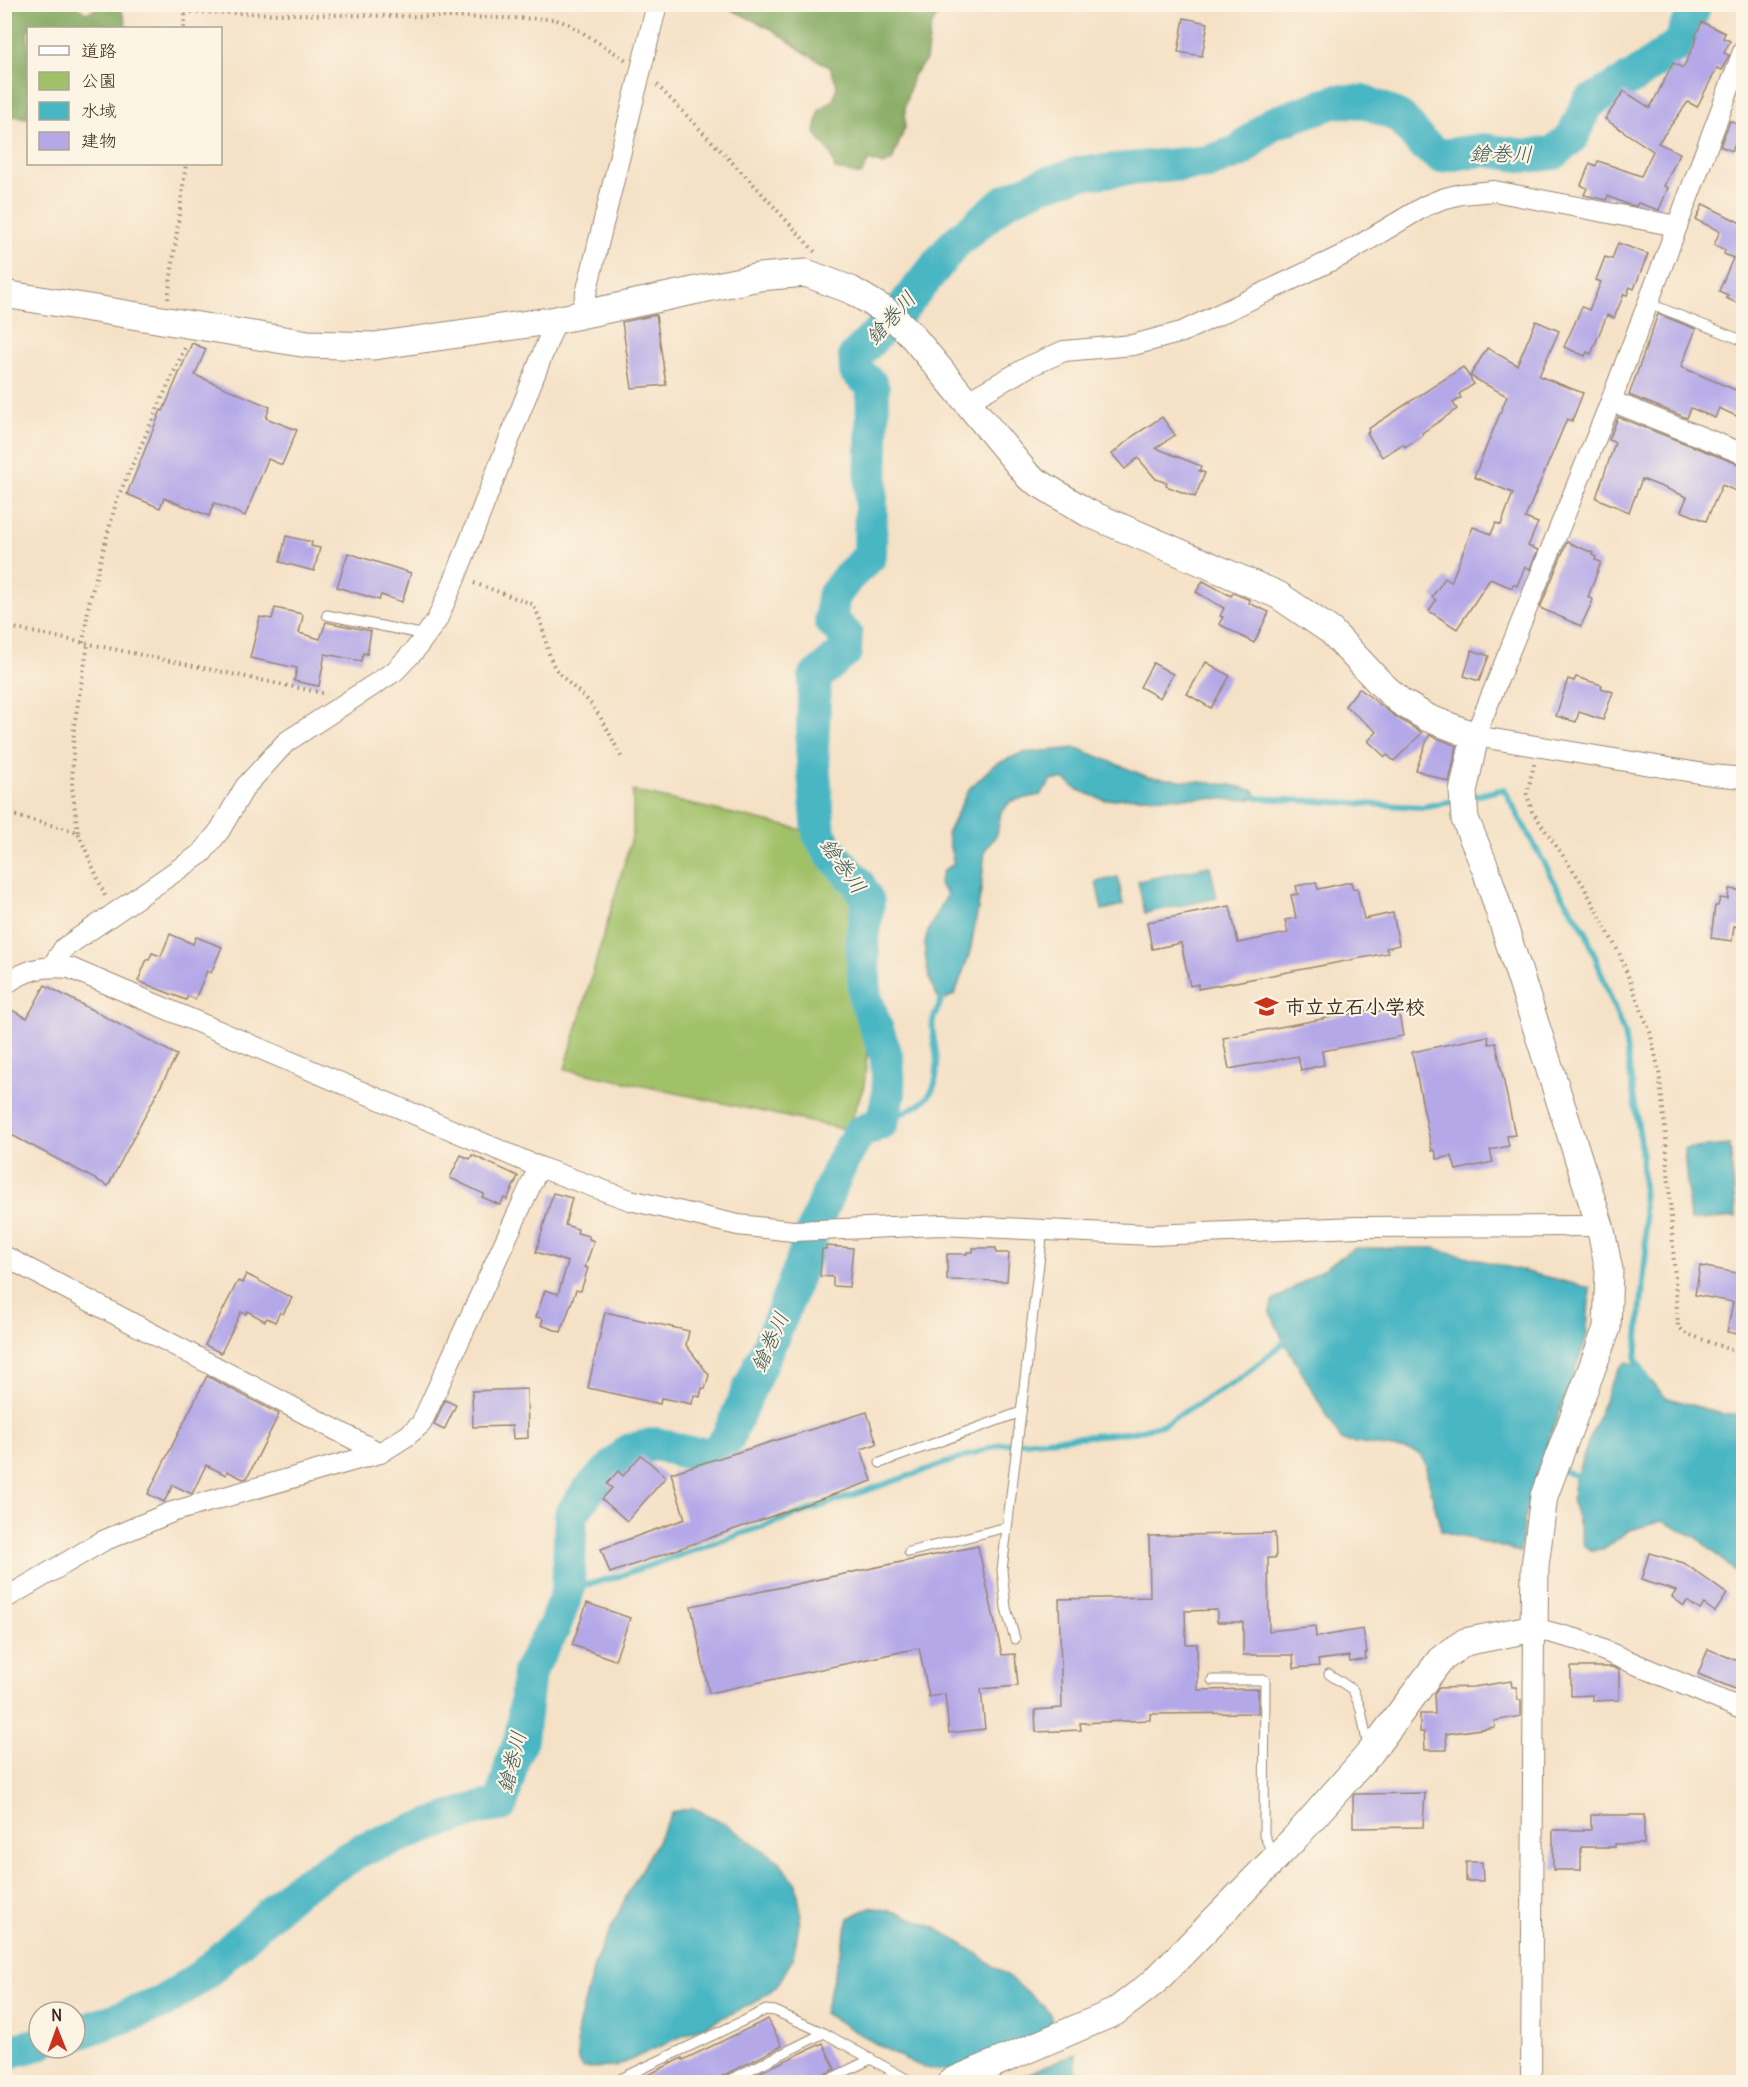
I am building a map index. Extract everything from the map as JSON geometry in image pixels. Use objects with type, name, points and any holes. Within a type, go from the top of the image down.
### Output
[{"type":"street","points":[[52,966],[64,948],[202,853],[220,830],[245,787],[286,742],[394,670],[415,650],[436,620],[569,317],[641,69],[657,4]]},
{"type":"street","points":[[1532,2082],[1535,1566],[1544,1496],[1607,1328],[1609,1270],[1600,1226],[1486,870],[1465,819],[1463,792],[1475,736],[1611,401],[1743,49]]},
{"type":"street","points":[[968,401],[1064,351],[1133,345],[1182,332],[1343,255],[1425,206],[1461,194],[1494,190],[1677,225]]},
{"type":"street","points":[[4,294],[308,344],[374,346],[569,317],[759,277],[806,273],[850,290],[886,311],[909,332],[1029,477],[1088,513],[1278,595],[1331,631],[1401,702],[1428,718],[1475,736],[1711,775],[1743,778]]},
{"type":"street","points":[[1611,401],[1743,454]]},
{"type":"street","points":[[4,985],[23,972],[52,966],[70,968],[538,1167],[630,1200],[738,1225],[793,1231],[942,1225],[1151,1235],[1358,1227],[1600,1226]]},
{"type":"street","points":[[4,1599],[103,1542],[172,1512],[380,1453],[421,1424],[538,1167]]},
{"type":"street","points":[[4,1256],[380,1453]]},
{"type":"street","points":[[951,2082],[1115,2012],[1155,1982],[1275,1859],[1370,1754],[1440,1660],[1465,1642],[1534,1628],[1579,1640],[1743,1710]]},
{"type":"lane","points":[[1648,303],[1743,341]]},
{"type":"lane","points":[[327,615],[426,635]]},
{"type":"lane","points":[[1015,1639],[1006,1608],[1002,1570],[1043,1230]]},
{"type":"lane","points":[[880,1463],[1021,1412]]},
{"type":"lane","points":[[909,1552],[1007,1527]]},
{"type":"lane","points":[[1329,1674],[1353,1690],[1361,1710],[1370,1754]]},
{"type":"lane","points":[[1212,1680],[1265,1680],[1264,1834],[1275,1859]]},
{"type":"lane","points":[[614,2082],[766,2010],[775,2011],[824,2033],[912,2082]]},
{"type":"lane","points":[[725,2082],[824,2033]]},
{"type":"lane","points":[[824,2082],[871,2059]]},
{"type":"path","points":[[183,27],[186,4]]},
{"type":"path","points":[[185,12],[554,20],[569,24],[641,69],[759,189],[814,250],[824,280]]},
{"type":"path","points":[[165,320],[186,165]]},
{"type":"path","points":[[113,916],[78,832],[72,787],[74,726],[89,603],[117,499],[195,326]]},
{"type":"path","points":[[456,576],[532,604],[538,612],[546,635],[552,662],[568,683],[590,703],[622,760]]},
{"type":"path","points":[[4,626],[350,698]]},
{"type":"path","points":[[1539,746],[1527,794],[1532,811],[1582,883],[1620,955],[1650,1032],[1659,1071],[1666,1138],[1678,1326],[1685,1334],[1743,1355]]},
{"type":"path","points":[[4,813],[78,832]]},
{"type":"green space","points":[[5,4],[74,5],[86,13],[106,5],[119,5],[126,22],[125,27],[27,27],[27,118],[5,115]]},
{"type":"green space","points":[[722,5],[944,5],[931,26],[926,60],[913,75],[905,106],[905,127],[892,161],[883,165],[869,160],[861,175],[835,169],[831,154],[815,133],[819,111],[834,99],[837,85],[830,67],[773,30]]},
{"type":"green space","points":[[633,791],[807,831],[823,856],[850,889],[858,911],[853,961],[868,1045],[864,1086],[847,1130],[565,1069],[633,833]]},
{"type":"water","points":[[1077,748],[1148,777],[1232,785],[1254,791],[1258,798],[1236,800],[1135,797],[1104,800],[1078,790],[1065,780],[1052,780],[1040,795],[1011,801],[1001,812],[997,834],[985,850],[981,891],[970,952],[955,994],[942,1001],[930,981],[925,953],[926,938],[947,894],[939,884],[943,871],[954,864],[947,834],[969,789],[994,765],[1022,753]]},
{"type":"water","points":[[1210,866],[1217,898],[1145,913],[1138,881]]},
{"type":"water","points":[[1118,877],[1123,905],[1102,910],[1096,882]]},
{"type":"water","points":[[1730,1145],[1736,1217],[1690,1221],[1684,1149]]},
{"type":"water","points":[[1355,1248],[1433,1248],[1590,1288],[1586,1340],[1541,1461],[1525,1515],[1520,1552],[1441,1531],[1427,1466],[1419,1453],[1342,1441],[1283,1340],[1270,1311],[1272,1302]]},
{"type":"water","points":[[1626,1362],[1636,1364],[1665,1397],[1722,1414],[1743,1415],[1743,1578],[1696,1537],[1662,1521],[1630,1530],[1603,1549],[1590,1550],[1584,1545],[1572,1499],[1574,1482],[1610,1385]]},
{"type":"water","points":[[693,1808],[722,1822],[779,1861],[796,1884],[801,1913],[793,1958],[777,1986],[754,2003],[615,2067],[583,2068],[578,2060],[577,2032],[595,1962],[628,1893],[673,1812]]},
{"type":"water","points":[[870,1907],[900,1913],[936,1928],[973,1951],[1014,1981],[1044,2007],[1051,2015],[1052,2029],[977,2061],[935,2070],[896,2055],[824,2013],[849,1918]]},
{"type":"water","points":[[1076,2053],[1076,2082],[1008,2082]]},
{"type":"building","points":[[1184,18],[1208,23],[1202,56],[1178,52]]},
{"type":"building","points":[[1702,22],[1725,33],[1723,38],[1730,41],[1724,53],[1729,55],[1722,70],[1717,68],[1697,107],[1688,102],[1658,143],[1680,153],[1664,186],[1668,188],[1659,210],[1638,203],[1636,206],[1626,204],[1608,196],[1606,200],[1584,195],[1587,188],[1581,185],[1590,163],[1596,166],[1598,161],[1641,176],[1653,151],[1605,119],[1624,91],[1650,108],[1673,63],[1683,68]]},
{"type":"building","points":[[1730,121],[1742,126],[1732,151],[1720,146]]},
{"type":"building","points":[[1703,204],[1743,224],[1743,306],[1726,298],[1728,295],[1719,291],[1733,258],[1724,254],[1725,250],[1714,245],[1720,231],[1696,220]]},
{"type":"building","points":[[1618,243],[1648,254],[1634,289],[1630,287],[1627,295],[1624,294],[1614,318],[1607,315],[1591,354],[1587,352],[1585,356],[1564,347],[1582,307],[1589,310],[1601,282],[1596,280],[1605,257],[1612,259]]},
{"type":"building","points":[[1658,314],[1696,329],[1681,367],[1743,393],[1743,419],[1719,408],[1715,418],[1691,408],[1687,418],[1629,395]]},
{"type":"building","points":[[656,315],[666,385],[632,388],[622,322]]},
{"type":"building","points":[[1536,321],[1559,331],[1539,376],[1583,393],[1572,421],[1567,419],[1525,518],[1538,523],[1528,546],[1538,550],[1530,569],[1525,567],[1517,586],[1513,584],[1512,588],[1490,579],[1457,629],[1429,611],[1436,600],[1432,597],[1445,578],[1451,582],[1473,527],[1491,534],[1496,523],[1501,525],[1513,493],[1474,477],[1507,396],[1470,376],[1487,348],[1517,365]]},
{"type":"building","points":[[192,343],[206,349],[195,375],[270,407],[266,418],[297,430],[282,465],[268,459],[245,516],[214,503],[209,516],[164,498],[160,508],[127,494],[161,410],[163,411]]},
{"type":"building","points":[[1463,367],[1474,384],[1459,394],[1461,398],[1453,403],[1457,409],[1405,447],[1403,444],[1382,457],[1367,433],[1368,429]]},
{"type":"building","points":[[1162,417],[1175,435],[1156,448],[1201,466],[1199,471],[1205,473],[1195,497],[1166,486],[1167,483],[1156,479],[1138,458],[1125,469],[1112,454],[1133,436]]},
{"type":"building","points":[[1618,417],[1743,466],[1743,494],[1722,485],[1706,521],[1681,511],[1687,497],[1642,479],[1629,512],[1596,498],[1615,443],[1609,440]]},
{"type":"building","points":[[286,536],[312,542],[311,546],[320,548],[314,571],[280,562]]},
{"type":"building","points":[[1567,542],[1593,553],[1595,560],[1601,562],[1588,597],[1593,600],[1581,626],[1540,608]]},
{"type":"building","points":[[348,553],[411,573],[402,602],[381,595],[379,600],[337,587]]},
{"type":"building","points":[[1203,581],[1231,596],[1233,593],[1250,600],[1249,603],[1269,612],[1254,643],[1219,624],[1224,608],[1196,592]]},
{"type":"building","points":[[275,608],[302,614],[299,633],[320,639],[326,622],[371,631],[367,654],[363,653],[361,661],[325,654],[319,686],[294,681],[297,668],[250,658],[260,617],[272,619]]},
{"type":"building","points":[[1472,650],[1489,656],[1479,681],[1464,676]]},
{"type":"building","points":[[1206,662],[1230,676],[1211,708],[1187,694]]},
{"type":"building","points":[[1153,663],[1173,674],[1160,698],[1140,687]]},
{"type":"building","points":[[1576,677],[1602,685],[1601,688],[1613,692],[1603,720],[1579,712],[1576,722],[1556,716],[1568,679],[1574,681]]},
{"type":"building","points":[[1359,688],[1393,715],[1422,733],[1394,761],[1387,755],[1385,757],[1368,741],[1377,732],[1345,706]]},
{"type":"building","points":[[1429,735],[1457,746],[1449,782],[1416,770]]},
{"type":"building","points":[[1316,882],[1318,889],[1351,882],[1353,889],[1357,888],[1364,919],[1393,913],[1399,945],[1386,948],[1388,953],[1198,989],[1198,984],[1190,986],[1181,943],[1152,949],[1147,922],[1230,906],[1238,943],[1288,933],[1285,920],[1296,918],[1291,895],[1298,894],[1296,886]]},
{"type":"building","points":[[1729,889],[1743,891],[1743,928],[1734,926],[1732,941],[1711,938],[1715,906],[1718,906],[1720,898],[1728,899]]},
{"type":"building","points":[[170,934],[193,944],[196,937],[222,947],[211,973],[207,971],[195,999],[188,996],[186,1000],[138,981],[152,953],[161,956]]},
{"type":"building","points":[[45,985],[177,1055],[108,1186],[4,1131],[4,1006],[27,1018]]},
{"type":"building","points":[[1398,1008],[1403,1036],[1322,1051],[1324,1065],[1301,1070],[1298,1056],[1229,1069],[1223,1038],[1374,1009],[1375,1012]]},
{"type":"building","points":[[1488,1036],[1489,1044],[1496,1043],[1515,1135],[1507,1136],[1509,1146],[1490,1150],[1493,1162],[1456,1170],[1452,1156],[1437,1159],[1435,1150],[1432,1151],[1412,1052]]},
{"type":"building","points":[[461,1155],[470,1159],[472,1155],[518,1176],[507,1200],[504,1198],[500,1205],[482,1197],[484,1194],[450,1178]]},
{"type":"building","points":[[553,1193],[572,1198],[565,1225],[578,1229],[577,1233],[589,1236],[589,1239],[594,1241],[585,1267],[588,1268],[581,1291],[576,1290],[561,1332],[541,1325],[543,1319],[536,1317],[545,1290],[558,1294],[568,1262],[536,1252]]},
{"type":"building","points":[[826,1246],[853,1248],[849,1287],[833,1286],[833,1277],[820,1276],[822,1249],[826,1249]]},
{"type":"building","points":[[973,1248],[996,1248],[996,1253],[1009,1253],[1007,1281],[947,1280],[947,1254],[967,1254],[967,1252],[973,1252]]},
{"type":"building","points":[[1700,1266],[1743,1274],[1741,1288],[1743,1288],[1743,1335],[1727,1332],[1733,1302],[1695,1295]]},
{"type":"building","points":[[246,1274],[292,1298],[283,1314],[280,1312],[275,1322],[267,1318],[265,1321],[247,1311],[246,1314],[241,1312],[221,1353],[205,1345],[238,1281],[242,1283]]},
{"type":"building","points":[[605,1312],[689,1331],[686,1345],[709,1375],[700,1397],[694,1395],[692,1404],[661,1398],[660,1404],[588,1388]]},
{"type":"building","points":[[207,1376],[279,1414],[247,1478],[243,1479],[227,1471],[226,1475],[206,1465],[192,1494],[173,1485],[164,1502],[148,1494]]},
{"type":"building","points":[[527,1389],[528,1438],[513,1439],[512,1426],[473,1427],[472,1391]]},
{"type":"building","points":[[445,1400],[456,1405],[444,1430],[434,1425]]},
{"type":"building","points":[[867,1412],[877,1444],[861,1449],[872,1481],[610,1573],[601,1549],[685,1519],[671,1473]]},
{"type":"building","points":[[641,1455],[666,1477],[627,1521],[602,1499],[612,1488],[607,1484],[618,1471],[623,1476]]},
{"type":"building","points":[[1275,1533],[1276,1558],[1268,1558],[1269,1631],[1315,1626],[1316,1637],[1363,1629],[1366,1659],[1350,1662],[1349,1656],[1318,1660],[1319,1666],[1294,1668],[1293,1655],[1243,1655],[1243,1622],[1217,1622],[1217,1610],[1185,1611],[1186,1644],[1197,1644],[1198,1690],[1258,1689],[1258,1713],[1150,1714],[1150,1720],[1080,1723],[1081,1730],[1036,1732],[1035,1710],[1062,1708],[1059,1599],[1150,1597],[1149,1536]]},
{"type":"building","points":[[978,1546],[1002,1655],[1015,1654],[1018,1686],[981,1689],[985,1729],[949,1733],[945,1694],[929,1697],[919,1648],[709,1693],[691,1606]]},
{"type":"building","points":[[1649,1553],[1684,1563],[1727,1594],[1715,1612],[1704,1604],[1700,1610],[1687,1601],[1684,1606],[1672,1597],[1676,1591],[1641,1580]]},
{"type":"building","points":[[587,1603],[630,1618],[615,1660],[572,1645]]},
{"type":"building","points":[[1708,1649],[1743,1663],[1743,1689],[1736,1687],[1735,1689],[1698,1674]]},
{"type":"building","points":[[1571,1667],[1612,1667],[1619,1670],[1619,1700],[1593,1701],[1593,1695],[1571,1696]]},
{"type":"building","points":[[1511,1681],[1512,1687],[1516,1687],[1518,1700],[1521,1700],[1521,1716],[1494,1721],[1495,1727],[1446,1734],[1447,1750],[1425,1750],[1424,1732],[1420,1732],[1420,1714],[1435,1714],[1434,1694],[1438,1688],[1473,1687]]},
{"type":"building","points":[[1425,1793],[1423,1827],[1353,1828],[1353,1796],[1355,1794]]},
{"type":"building","points":[[1591,1815],[1644,1815],[1644,1844],[1581,1847],[1581,1870],[1553,1870],[1553,1830],[1591,1830]]},
{"type":"building","points":[[1466,1862],[1482,1862],[1483,1881],[1466,1881]]},
{"type":"building","points":[[768,2019],[782,2046],[722,2076],[718,2082],[634,2082],[682,2058],[683,2060]]},
{"type":"building","points":[[823,2043],[835,2069],[821,2076],[817,2082],[739,2082]]},
{"type":"waterway","name":"鎗巻川","points":[[87,2030],[162,2003],[203,1975],[296,1889],[363,1849],[479,1808],[501,1805],[514,1755],[521,1740],[529,1672],[554,1627],[568,1590],[571,1515],[587,1492],[630,1450],[656,1444],[693,1454],[714,1453],[727,1439],[782,1315],[823,1205],[842,1162],[859,1133],[882,1122],[889,1093],[887,1058],[865,997],[862,939],[868,902],[858,883],[830,852],[819,834],[812,749],[815,677],[845,652],[846,635],[831,621],[833,597],[848,577],[870,556],[873,390],[871,384],[856,371],[855,356],[900,311],[954,244],[1005,201],[1041,185],[1080,173],[1209,162],[1240,151],[1271,124],[1336,101],[1366,102],[1400,117],[1422,143],[1439,156],[1484,150],[1527,156],[1554,153],[1573,136],[1588,103],[1637,75],[1681,42],[1695,4]]},
{"type":"waterway","points":[[1470,797],[1504,789],[1558,889],[1585,930],[1624,1033],[1641,1145],[1646,1252],[1636,1359],[1648,1380]]},
{"type":"waterway","points":[[1258,798],[1422,807],[1457,800]]},
{"type":"waterway","points":[[882,1122],[917,1105],[932,1091],[937,1069],[933,1025],[942,994]]},
{"type":"waterway","points":[[568,1590],[619,1576],[1001,1444],[1134,1432],[1164,1424],[1238,1380],[1291,1337]]},
{"type":"waterway","points":[[1561,1470],[1582,1478]]},
{"type":"waterway","name":"鎗巻川","points":[[4,2053],[27,2047]]},
{"type":"place","name":"市立立石小学校","points":[[1267,1007]]}]
